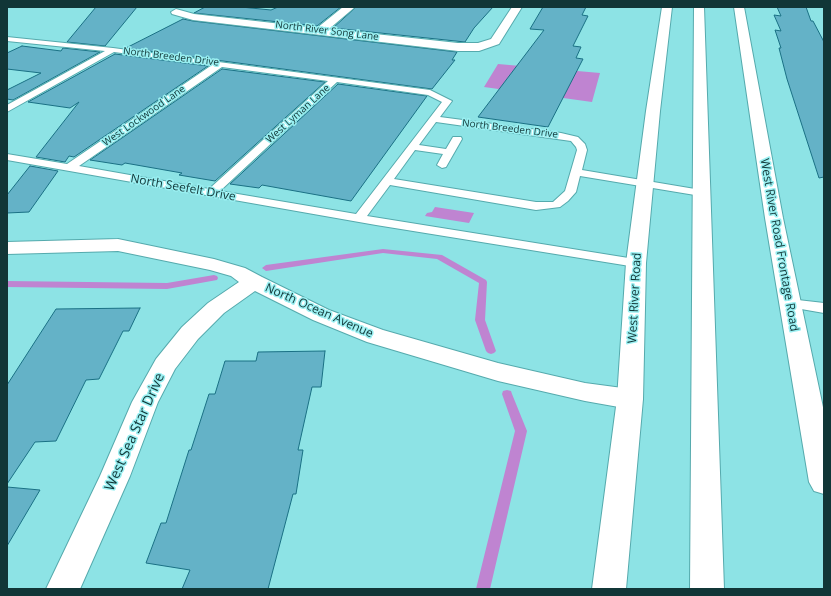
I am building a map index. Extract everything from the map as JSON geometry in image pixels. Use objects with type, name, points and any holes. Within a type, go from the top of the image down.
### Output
[{"type":"street","points":[[321,30],[350,7]]},
{"type":"street","name":"North River Song Lane","points":[[177,10],[193,16],[483,49],[495,41],[516,7]]},
{"type":"street","name":"West River Road","points":[[609,589],[630,399],[636,263],[667,7]]},
{"type":"street","points":[[699,7],[707,589]]},
{"type":"street","name":"West River Road Frontage Road","points":[[738,7],[789,302],[824,482]]},
{"type":"street","points":[[164,14],[177,10]]},
{"type":"street","name":"North Ocean Avenue","points":[[7,248],[118,246],[214,264],[238,272],[254,282],[321,315],[375,336],[498,372],[585,392],[630,399]]},
{"type":"street","name":"West Sea Star Drive","points":[[63,589],[115,476],[146,402],[165,365],[190,333],[216,308],[254,282]]},
{"type":"lane","name":"North Breeden Drive","points":[[7,39],[113,50],[335,79]]},
{"type":"lane","points":[[7,46],[20,40]]},
{"type":"lane","points":[[7,109],[113,50]]},
{"type":"lane","name":"West Lockwood Lane","points":[[68,168],[220,64]]},
{"type":"lane","name":"West Lyman Lane","points":[[211,193],[335,79],[430,92],[447,101],[433,119]]},
{"type":"lane","points":[[359,218],[433,119]]},
{"type":"lane","name":"North Breeden Drive","points":[[433,119],[561,136],[574,140],[581,146],[582,150],[575,172]]},
{"type":"lane","points":[[442,165],[458,140]]},
{"type":"lane","points":[[412,147],[449,152]]},
{"type":"lane","name":"North Seefelt Drive","points":[[7,157],[359,218],[636,263]]},
{"type":"lane","points":[[387,181],[536,206],[556,205],[564,200],[570,192],[575,172],[701,193]]},
{"type":"lane","points":[[789,302],[824,308]]},
{"type":"shaded area","points":[[498,64],[600,73],[592,102],[484,87]]},
{"type":"shaded area","points":[[435,207],[474,213],[469,223],[425,216],[427,213],[432,212]]},
{"type":"building","points":[[96,7],[137,7],[105,46],[67,42]]},
{"type":"building","points":[[205,7],[241,7],[271,10],[278,7],[341,7],[317,26],[194,13]]},
{"type":"building","points":[[356,7],[493,7],[474,28],[465,42],[333,28]]},
{"type":"building","points":[[543,7],[586,7],[582,15],[588,16],[573,46],[581,47],[576,58],[583,59],[548,127],[478,117],[544,30],[530,29]]},
{"type":"building","points":[[777,7],[806,7],[811,21],[813,21],[824,42],[824,177],[819,178],[787,79],[779,48],[781,48],[775,30],[781,31],[774,15],[781,16]]},
{"type":"building","points":[[183,19],[457,52],[452,60],[455,60],[432,89],[126,48]]},
{"type":"building","points":[[22,46],[61,51],[63,48],[100,52],[13,100],[7,99],[7,90],[41,73],[7,69],[7,53]]},
{"type":"building","points":[[115,54],[208,66],[74,157],[69,156],[65,162],[36,157],[79,102],[70,108],[28,102]]},
{"type":"building","points":[[222,69],[325,82],[215,181],[179,175],[182,173],[125,163],[122,165],[90,160]]},
{"type":"building","points":[[338,84],[427,96],[351,201],[262,185],[259,188],[230,184]]},
{"type":"building","points":[[30,166],[58,171],[29,212],[7,213],[7,195]]},
{"type":"building","points":[[140,308],[129,331],[123,331],[99,379],[86,380],[56,441],[35,442],[7,484],[7,385],[56,309]]},
{"type":"building","points":[[325,351],[321,387],[312,387],[298,450],[303,450],[296,494],[293,494],[268,589],[182,589],[190,570],[146,563],[161,523],[166,523],[189,450],[191,450],[209,394],[215,394],[225,361],[256,361],[258,352]]},
{"type":"building","points":[[7,487],[40,490],[7,546]]},
{"type":"waterway","points":[[266,268],[383,251],[439,257],[483,282],[480,320],[491,351]]},
{"type":"waterway","points":[[7,284],[167,286],[214,278]]},
{"type":"waterway","points":[[483,589],[521,431],[507,394]]}]
